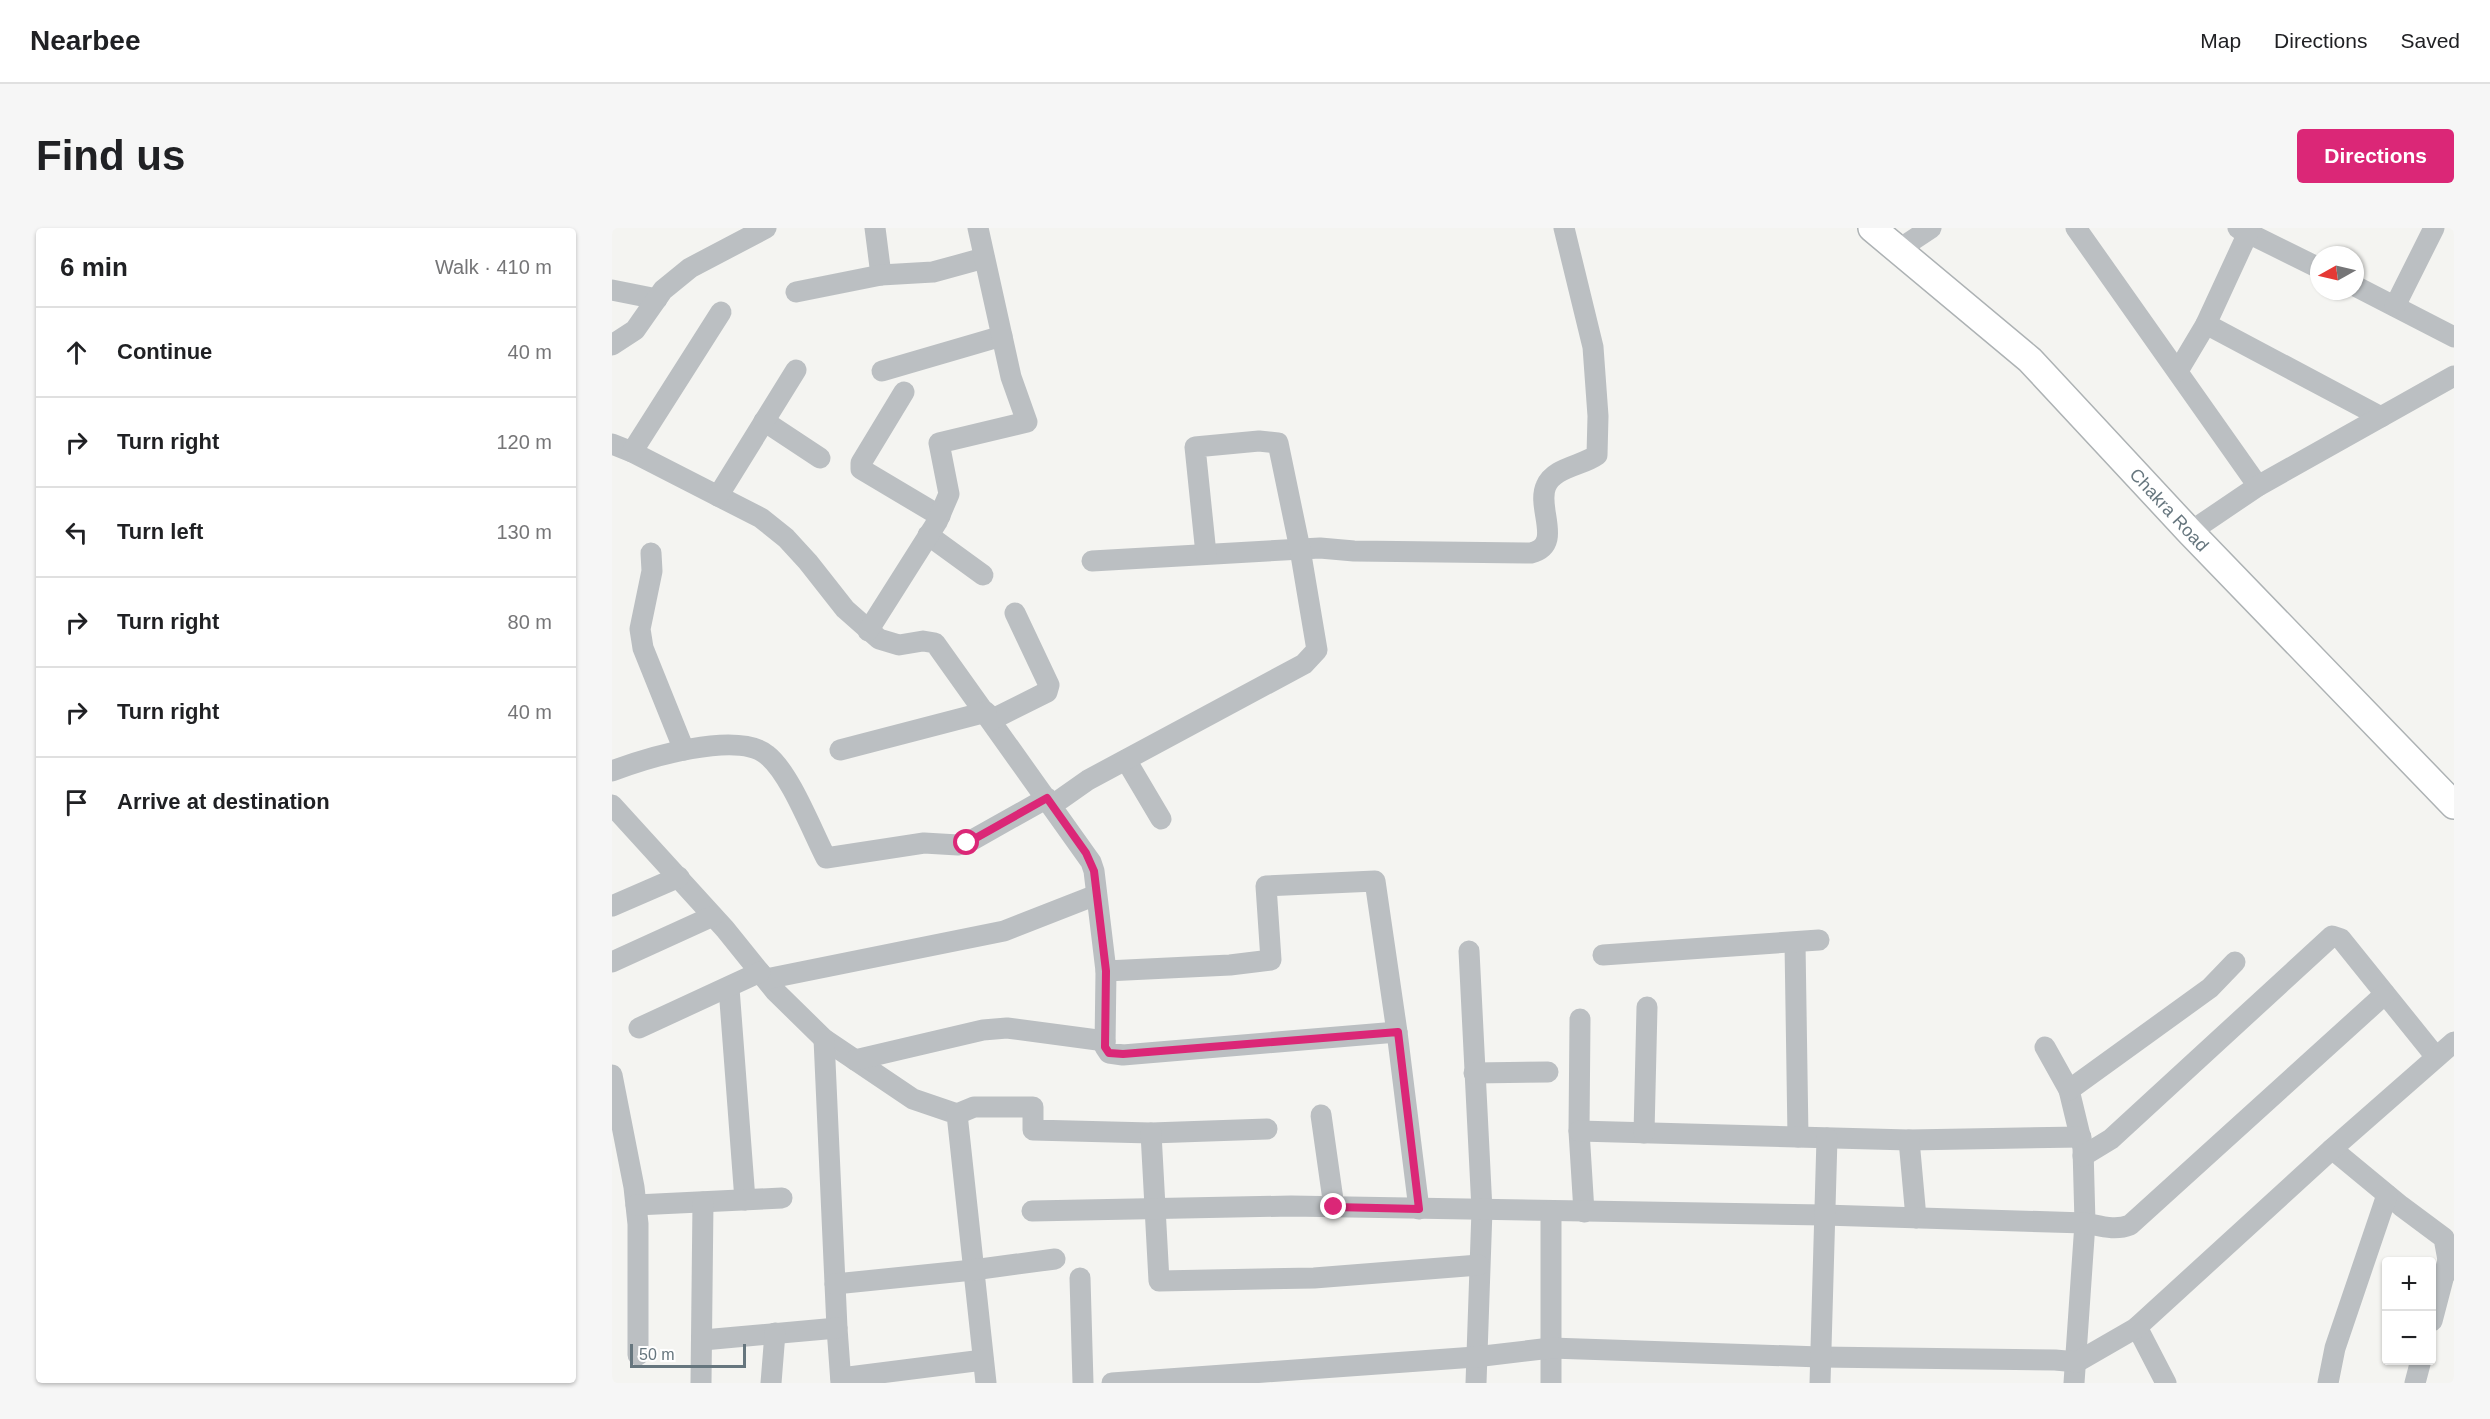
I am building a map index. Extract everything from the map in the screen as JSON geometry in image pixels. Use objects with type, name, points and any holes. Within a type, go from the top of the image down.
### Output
[{"type":"main road","name":"Chakra Road","points":[[1872,228],[2030,360],[2190,532],[2454,804]]},
{"type":"street","points":[[612,345],[635,330],[663,290],[690,268],[766,228]]},
{"type":"street","points":[[875,228],[881,275]]},
{"type":"street","points":[[867,631],[940,516],[949,494],[939,443],[1027,422],[1011,377],[978,228]]},
{"type":"street","points":[[1092,561],[1300,549],[1531,553],[1540,551],[1546,544],[1548,533],[1545,487],[1553,475],[1597,455],[1598,416],[1593,347],[1564,228]]},
{"type":"street","points":[[1898,250],[1931,228]]},
{"type":"street","points":[[2076,228],[2258,486]]},
{"type":"street","points":[[2395,306],[2434,228]]},
{"type":"street","points":[[2178,371],[2206,324],[2243,230],[2310,264]]},
{"type":"street","points":[[796,292],[881,275],[933,272],[984,258]]},
{"type":"street","points":[[612,290],[657,299]]},
{"type":"street","points":[[2364,290],[2454,337]]},
{"type":"street","points":[[632,452],[721,312]]},
{"type":"street","points":[[2206,324],[2381,417]]},
{"type":"street","points":[[882,371],[1002,336]]},
{"type":"street","points":[[718,496],[796,370]]},
{"type":"street","points":[[2190,532],[2258,486],[2454,376]]},
{"type":"street","points":[[904,392],[861,463],[861,469],[940,516]]},
{"type":"street","points":[[764,421],[820,458]]},
{"type":"street","points":[[612,771],[642,759],[684,750],[707,746],[747,746],[768,755],[784,776],[826,858],[924,843],[958,845],[967,843],[1054,799],[1311,659],[1317,650],[1300,549],[1278,443],[1259,441],[1195,447],[1206,554]]},
{"type":"street","points":[[612,444],[761,518],[786,538],[845,609],[867,631],[879,639],[894,644],[922,641],[935,643],[988,716],[1054,799],[1091,862],[1106,971],[1105,1047],[1109,1053],[1123,1054],[1398,1032]]},
{"type":"street","points":[[928,535],[983,575]]},
{"type":"street","points":[[651,553],[652,571],[640,629],[643,648],[684,750]]},
{"type":"street","points":[[840,750],[988,716],[1047,692],[1049,686],[1015,613]]},
{"type":"street","points":[[1125,760],[1161,819]]},
{"type":"street","points":[[612,805],[679,877],[796,1013],[824,1039],[912,1099],[957,1114],[974,1107],[1033,1107],[1033,1130],[1151,1133],[1267,1129]]},
{"type":"street","points":[[612,906],[679,877]]},
{"type":"street","points":[[1106,971],[1230,965],[1271,960],[1266,886],[1375,880],[1398,1032],[1419,1209]]},
{"type":"street","points":[[639,1028],[763,975],[1005,931],[1096,895]]},
{"type":"street","points":[[612,962],[713,916]]},
{"type":"street","points":[[1579,1131],[2082,1147],[2111,1138],[2332,936],[2341,939],[2436,1057]]},
{"type":"street","points":[[1603,955],[1819,940]]},
{"type":"street","points":[[1795,943],[1797,1137]]},
{"type":"street","points":[[1469,951],[1482,1210],[1475,1357],[1476,1383]]},
{"type":"street","points":[[2069,1090],[2210,988],[2235,962]]},
{"type":"street","points":[[729,988],[745,1200]]},
{"type":"street","points":[[1032,1210],[1334,1207],[1824,1215],[2085,1222],[2116,1229],[2130,1225],[2385,994]]},
{"type":"street","points":[[1644,1133],[1647,1007]]},
{"type":"street","points":[[1580,1019],[1579,1131],[1584,1212]]},
{"type":"street","points":[[855,1060],[982,1030],[1007,1028],[1105,1041]]},
{"type":"street","points":[[824,1039],[841,1381],[983,1360]]},
{"type":"street","points":[[2076,1373],[2137,1327],[2332,1149],[2454,1042]]},
{"type":"street","points":[[2045,1047],[2069,1090],[2082,1147],[2085,1222],[2076,1373]]},
{"type":"street","points":[[1474,1073],[1548,1072]]},
{"type":"street","points":[[612,1075],[638,1224],[638,1355]]},
{"type":"street","points":[[957,1114],[986,1383]]},
{"type":"street","points":[[1321,1115],[1334,1207]]},
{"type":"street","points":[[1151,1133],[1159,1281],[1314,1278],[1479,1265]]},
{"type":"street","points":[[1820,1383],[1827,1138]]},
{"type":"street","points":[[1909,1140],[1916,1218]]},
{"type":"street","points":[[2332,1149],[2444,1239],[2451,1265],[2435,1311]]},
{"type":"street","points":[[2328,1383],[2335,1348],[2387,1195]]},
{"type":"street","points":[[636,1205],[782,1198]]},
{"type":"street","points":[[701,1383],[703,1202]]},
{"type":"street","points":[[1551,1211],[1551,1383]]},
{"type":"street","points":[[835,1284],[1055,1259]]},
{"type":"street","points":[[1080,1278],[1083,1383]]},
{"type":"street","points":[[2137,1327],[2166,1383]]},
{"type":"street","points":[[703,1340],[837,1328]]},
{"type":"street","points":[[771,1383],[775,1334]]},
{"type":"street","points":[[1112,1383],[1188,1380],[1475,1357],[1551,1347],[1820,1357],[2055,1360],[2076,1373]]},
{"type":"street","points":[[2415,1383],[2420,1365]]},
{"type":"route","points":[[967,843],[1047,798],[1086,853],[1094,871],[1106,971],[1105,1047],[1109,1053],[1123,1054],[1398,1032],[1419,1209],[1334,1207]]}]
